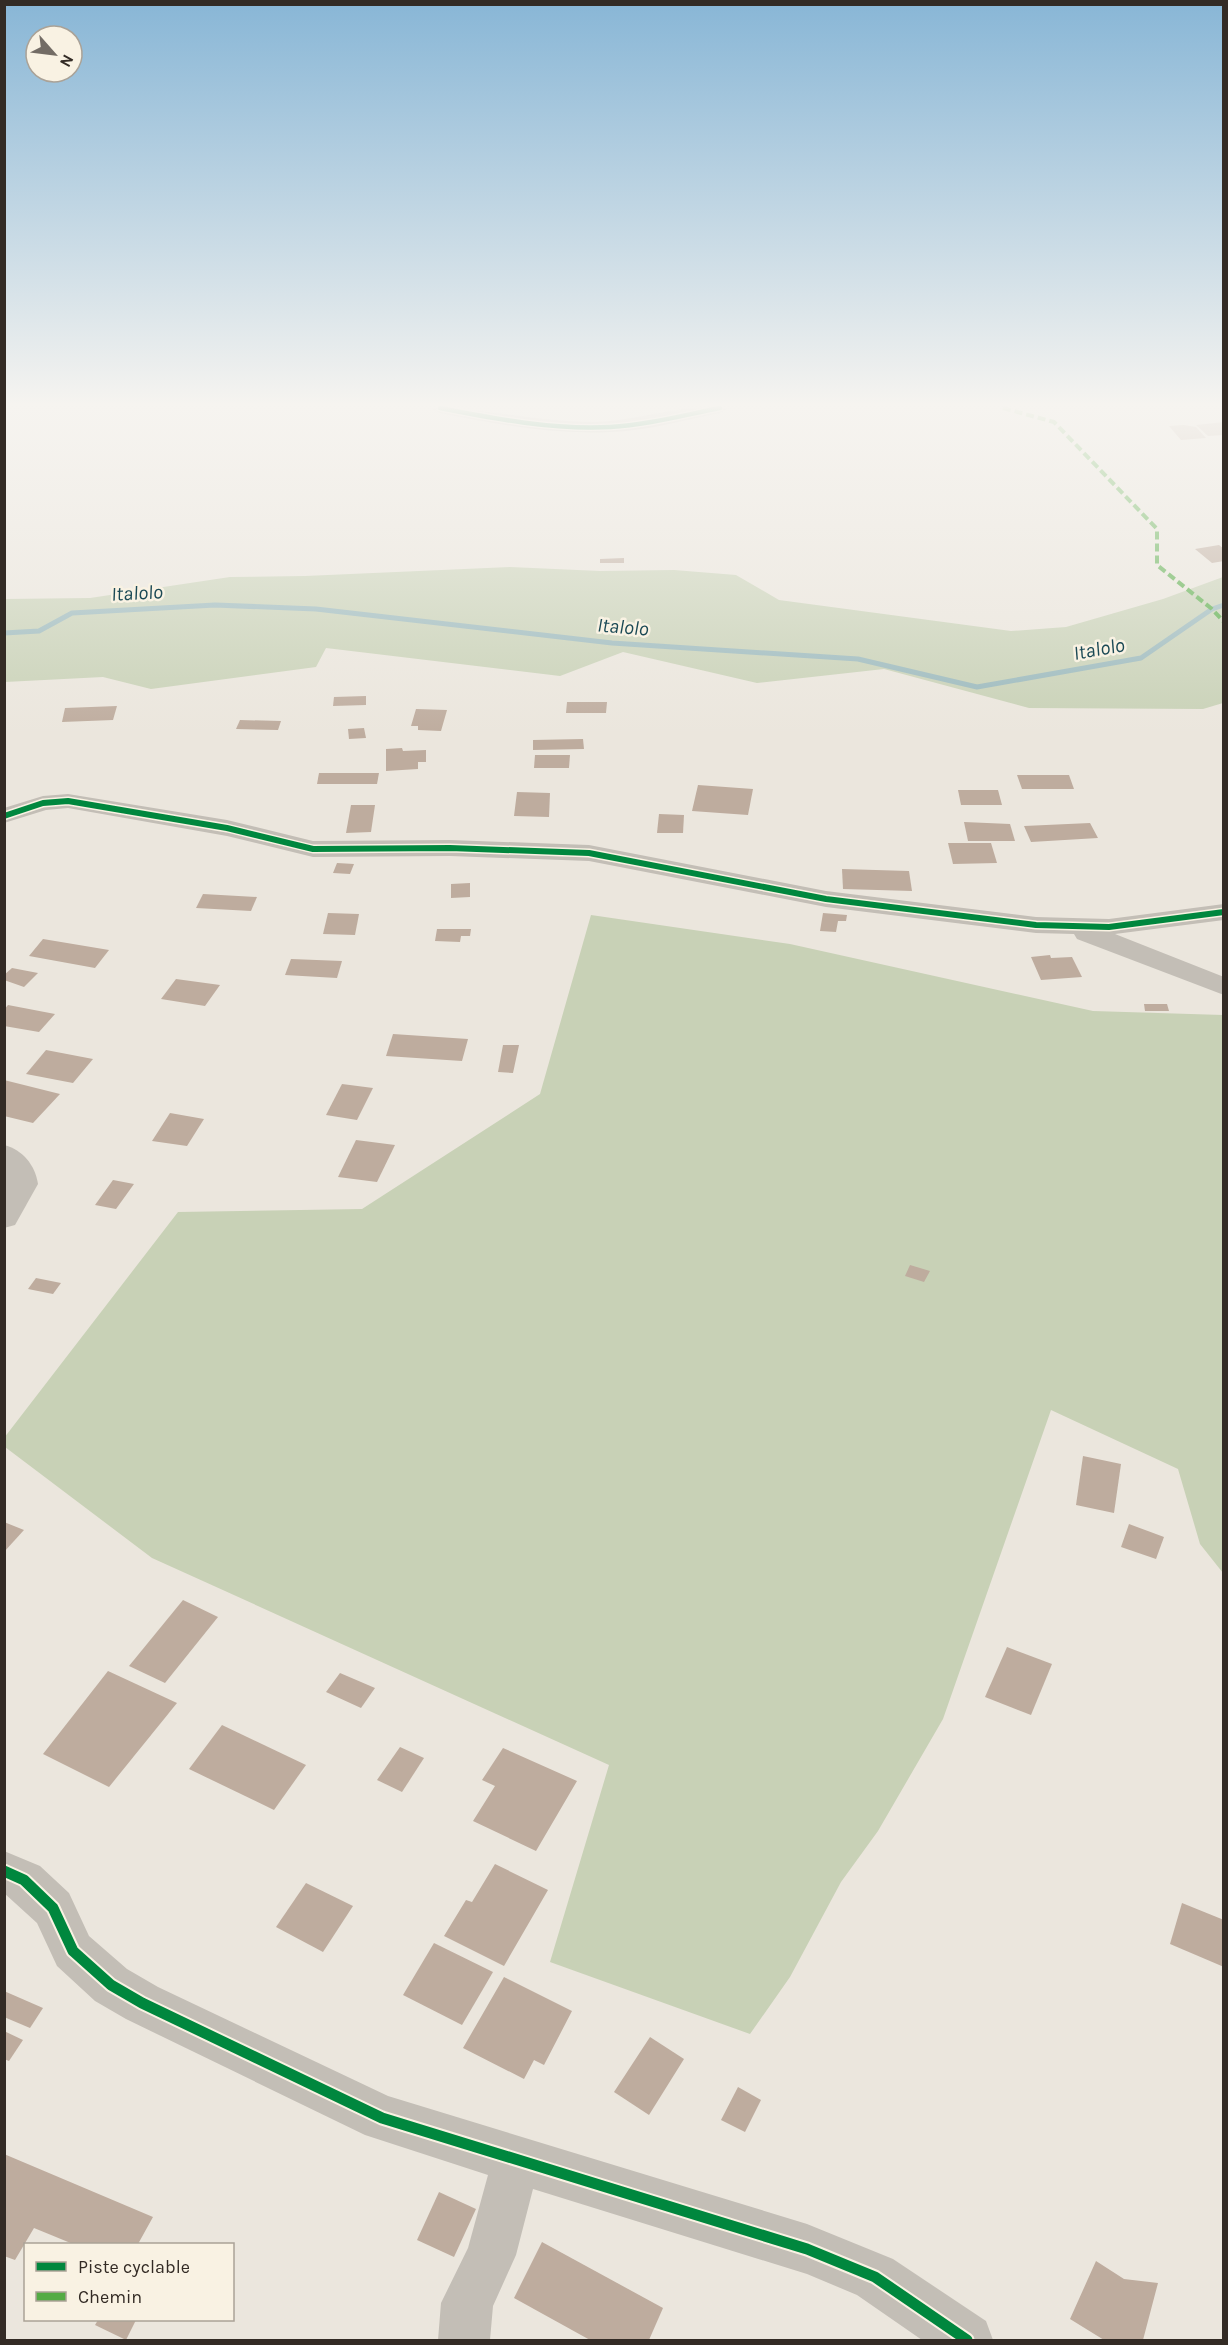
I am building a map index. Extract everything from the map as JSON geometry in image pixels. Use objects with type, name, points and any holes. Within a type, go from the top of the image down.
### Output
[{"type":"street","points":[[4,816],[43,803],[68,801],[227,828],[313,849],[450,849],[589,853],[826,899],[1000,922],[1069,927],[1109,927],[1224,912]]},
{"type":"street","points":[[1069,927],[1126,947],[1224,987]]},
{"type":"street","points":[[4,1155],[20,1172],[22,1184],[4,1217]]},
{"type":"street","points":[[4,1871],[24,1880],[53,1908],[73,1951],[111,1984],[142,2003],[382,2118],[807,2249],[875,2277],[967,2340]]},
{"type":"street","points":[[464,2340],[467,2302],[491,2255],[516,2161]]},
{"type":"green space","points":[[510,567],[600,571],[674,570],[736,575],[779,600],[1011,631],[1066,627],[1163,599],[1223,577],[1223,703],[1203,709],[1029,708],[884,669],[757,683],[623,652],[560,676],[326,648],[316,667],[151,689],[103,677],[5,682],[5,599],[90,598],[230,577]]},
{"type":"green space","points":[[591,915],[790,944],[1093,1011],[1223,1015],[1223,1573],[1200,1544],[1178,1469],[1051,1410],[943,1719],[878,1831],[841,1882],[790,1977],[750,2034],[550,1962],[609,1765],[152,1558],[5,1447],[4,1438],[178,1212],[362,1209],[540,1094]]},
{"type":"building","points":[[1219,545],[1224,549],[1224,561],[1212,563],[1195,549]]},
{"type":"building","points":[[624,558],[624,563],[600,563],[600,559]]},
{"type":"building","points":[[366,696],[366,705],[333,706],[334,697]]},
{"type":"building","points":[[567,702],[607,702],[606,713],[566,713]]},
{"type":"building","points":[[117,706],[113,720],[62,722],[65,708]]},
{"type":"building","points":[[416,709],[447,710],[441,731],[418,730],[418,726],[411,726]]},
{"type":"building","points":[[240,720],[281,721],[278,730],[236,729]]},
{"type":"building","points":[[364,728],[366,738],[349,739],[348,729]]},
{"type":"building","points":[[583,739],[584,749],[533,750],[533,740]]},
{"type":"building","points":[[402,748],[403,751],[426,750],[426,762],[418,762],[418,769],[386,771],[386,749]]},
{"type":"building","points":[[535,755],[570,755],[569,768],[534,768]]},
{"type":"building","points":[[319,773],[379,773],[377,784],[317,784]]},
{"type":"building","points":[[1017,775],[1069,775],[1074,789],[1022,789]]},
{"type":"building","points":[[698,785],[753,789],[748,815],[692,811]]},
{"type":"building","points":[[958,790],[998,790],[1002,805],[961,805]]},
{"type":"building","points":[[517,792],[550,793],[549,817],[514,816]]},
{"type":"building","points":[[351,805],[375,805],[371,832],[346,833]]},
{"type":"building","points":[[659,814],[684,815],[683,833],[657,833]]},
{"type":"building","points":[[964,822],[1010,824],[1015,841],[968,841]]},
{"type":"building","points":[[1090,823],[1098,838],[1031,842],[1024,826]]},
{"type":"building","points":[[948,843],[991,843],[997,863],[953,864]]},
{"type":"building","points":[[337,863],[354,864],[350,874],[333,873]]},
{"type":"building","points":[[842,869],[909,871],[912,891],[843,889]]},
{"type":"building","points":[[470,883],[470,897],[451,898],[451,884]]},
{"type":"building","points":[[203,894],[257,897],[251,911],[196,908]]},
{"type":"building","points":[[328,913],[359,914],[355,935],[323,934]]},
{"type":"building","points":[[823,913],[847,915],[846,921],[838,921],[836,932],[820,931]]},
{"type":"building","points":[[437,929],[471,929],[470,936],[461,936],[460,942],[435,941]]},
{"type":"building","points":[[43,939],[109,950],[95,968],[29,956]]},
{"type":"building","points":[[1050,955],[1051,958],[1072,957],[1082,977],[1041,980],[1031,957]]},
{"type":"building","points":[[291,959],[342,961],[337,978],[285,975]]},
{"type":"building","points":[[12,968],[38,973],[24,987],[4,980],[4,975]]},
{"type":"building","points":[[176,979],[220,985],[205,1006],[161,999]]},
{"type":"building","points":[[1144,1004],[1167,1004],[1169,1011],[1145,1011]]},
{"type":"building","points":[[8,1005],[55,1014],[39,1032],[4,1026],[4,1010]]},
{"type":"building","points":[[393,1034],[468,1039],[462,1061],[386,1056]]},
{"type":"building","points":[[503,1045],[519,1045],[513,1073],[498,1072]]},
{"type":"building","points":[[46,1050],[93,1059],[73,1083],[26,1074]]},
{"type":"building","points":[[4,1080],[60,1094],[33,1123],[4,1116]]},
{"type":"building","points":[[342,1084],[373,1088],[357,1120],[326,1115]]},
{"type":"building","points":[[170,1113],[204,1119],[187,1146],[152,1141]]},
{"type":"building","points":[[356,1140],[395,1145],[377,1182],[338,1177]]},
{"type":"building","points":[[113,1180],[134,1184],[116,1209],[95,1205]]},
{"type":"building","points":[[910,1265],[930,1271],[924,1282],[905,1276]]},
{"type":"building","points":[[36,1278],[61,1283],[53,1294],[28,1289]]},
{"type":"building","points":[[1083,1456],[1121,1464],[1114,1513],[1076,1505]]},
{"type":"building","points":[[4,1522],[24,1530],[4,1552]]},
{"type":"building","points":[[1129,1524],[1164,1537],[1156,1559],[1121,1547]]},
{"type":"building","points":[[183,1600],[218,1617],[165,1683],[129,1666]]},
{"type":"building","points":[[1007,1647],[1052,1664],[1031,1715],[985,1697]]},
{"type":"building","points":[[108,1671],[177,1703],[109,1787],[43,1754]]},
{"type":"building","points":[[340,1673],[375,1688],[361,1708],[326,1692]]},
{"type":"building","points":[[222,1725],[306,1765],[274,1810],[189,1769]]},
{"type":"building","points":[[400,1747],[424,1758],[402,1792],[377,1780]]},
{"type":"building","points":[[503,1748],[577,1781],[536,1851],[473,1821],[495,1786],[482,1780]]},
{"type":"building","points":[[495,1864],[548,1890],[504,1966],[444,1936],[466,1900],[472,1902]]},
{"type":"building","points":[[306,1883],[353,1906],[323,1952],[276,1927]]},
{"type":"building","points":[[1182,1903],[1224,1920],[1224,1967],[1170,1944]]},
{"type":"building","points":[[434,1943],[493,1972],[462,2025],[403,1995]]},
{"type":"building","points":[[504,1977],[572,2011],[544,2065],[534,2060],[524,2079],[463,2048]]},
{"type":"building","points":[[4,1991],[43,2008],[30,2028],[4,2017]]},
{"type":"building","points":[[4,2031],[23,2040],[9,2061],[4,2059]]},
{"type":"building","points":[[650,2037],[684,2059],[649,2115],[614,2092]]},
{"type":"building","points":[[738,2087],[761,2100],[745,2132],[721,2120]]},
{"type":"building","points":[[4,2154],[153,2217],[139,2243],[71,2243],[34,2228],[15,2260],[4,2256]]},
{"type":"building","points":[[439,2192],[476,2209],[454,2257],[417,2240]]},
{"type":"building","points":[[542,2242],[663,2308],[649,2340],[590,2340],[514,2298]]},
{"type":"building","points":[[1096,2261],[1124,2279],[1158,2283],[1143,2340],[1104,2340],[1070,2319]]},
{"type":"building","points":[[97,2321],[136,2321],[126,2340],[95,2325]]},
{"type":"waterway","name":"Italolo","points":[[4,633],[39,631],[72,613],[215,605],[316,609],[612,643],[858,659],[977,687],[1141,658],[1212,609],[1224,605]]},
{"type":"marked path","points":[[1146,517],[1157,529],[1157,565],[1212,609],[1224,622]]},
{"type":"cycle path","points":[[4,816],[43,803],[68,801],[227,828],[313,849],[450,848],[589,853],[826,899],[1036,925],[1109,927],[1224,912]]},
{"type":"cycle path","points":[[4,1871],[24,1880],[53,1908],[73,1951],[111,1985],[142,2003],[382,2118],[807,2249],[875,2277],[967,2340]]}]
